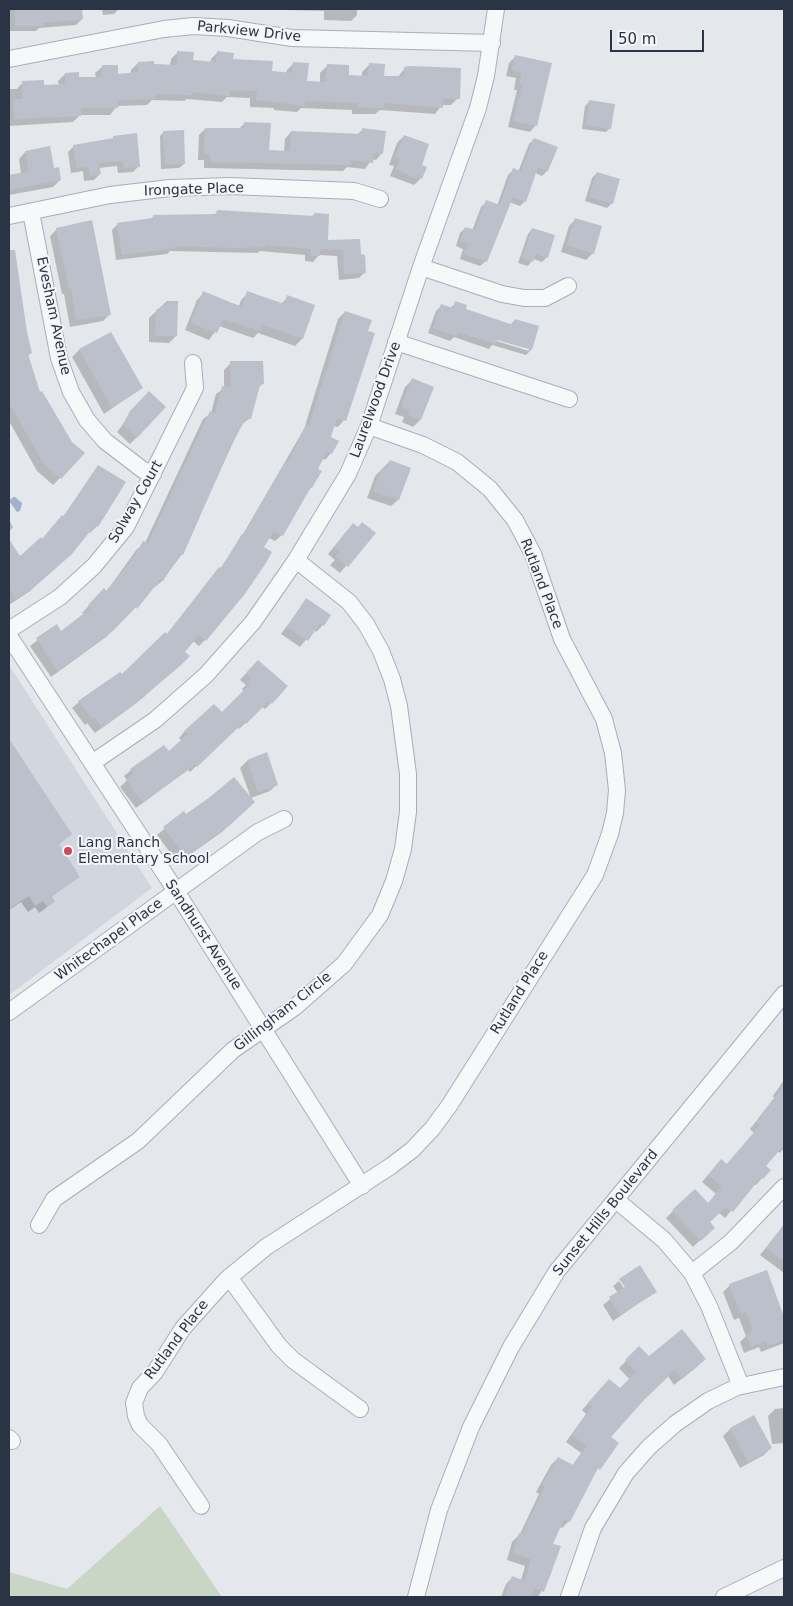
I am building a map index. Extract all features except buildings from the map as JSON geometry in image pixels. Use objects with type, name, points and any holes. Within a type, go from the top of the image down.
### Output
[{"type":"street","name":"Laurelwood Drive","points":[[92,763],[156,720],[206,675],[253,622],[296,560],[348,474],[369,426],[396,342],[478,108],[492,43],[496,9]]},
{"type":"street","name":"Parkview Drive","points":[[9,59],[164,29],[193,26],[228,28],[292,38],[492,43]]},
{"type":"street","name":"Irongate Place","points":[[9,216],[110,195],[195,187],[230,186],[354,191],[380,199]]},
{"type":"street","name":"Evesham Avenue","points":[[31,212],[59,358],[71,392],[87,420],[106,441],[144,470],[153,474]]},
{"type":"street","points":[[422,267],[502,294],[524,298],[545,298],[568,286]]},
{"type":"street","points":[[396,342],[569,399]]},
{"type":"street","name":"Solway Court","points":[[9,630],[60,597],[94,566],[126,526],[195,388],[193,363]]},
{"type":"street","name":"Rutland Place","points":[[202,1506],[159,1444],[140,1425],[134,1403],[140,1388],[155,1372],[183,1328],[229,1277],[266,1247],[362,1186],[412,1150],[432,1129],[449,1106],[595,875],[610,834],[616,790],[613,753],[604,719],[562,639],[533,554],[515,520],[490,489],[457,462],[424,445],[369,426]]},
{"type":"street","name":"Gillingham Circle","points":[[39,1225],[54,1199],[138,1141],[233,1050],[319,987],[344,964],[363,941],[380,915],[394,881],[403,849],[408,812],[408,774],[399,706],[392,679],[381,651],[366,624],[349,602],[296,560]]},
{"type":"street","name":"Sandhurst Avenue","points":[[9,636],[176,891],[362,1186]]},
{"type":"street","name":"Whitechapel Place","points":[[9,1012],[258,832],[284,819]]},
{"type":"street","name":"Sunset Hills Boulevard","points":[[416,1597],[439,1510],[472,1427],[511,1347],[557,1271],[784,994]]},
{"type":"street","points":[[692,1273],[731,1242],[784,1187]]},
{"type":"street","points":[[616,1200],[664,1240],[692,1273],[709,1306],[741,1386]]},
{"type":"street","points":[[229,1277],[279,1346],[293,1360],[360,1408]]},
{"type":"street","points":[[569,1597],[593,1528],[626,1473],[649,1447],[675,1424],[708,1401],[741,1386],[784,1377]]},
{"type":"street","points":[[724,1597],[784,1568]]},
{"type":"shaded area","name":"Lang Ranch Elementary School","points":[[9,665],[152,888],[9,995]]},
{"type":"green space","points":[[160,1506],[222,1597],[9,1597],[9,1572],[67,1589]]},
{"type":"water","points":[[13,497],[22,503],[20,511],[17,512],[9,501]]},
{"type":"place","name":"Lang Ranch Elementary School","points":[[68,851]]}]
